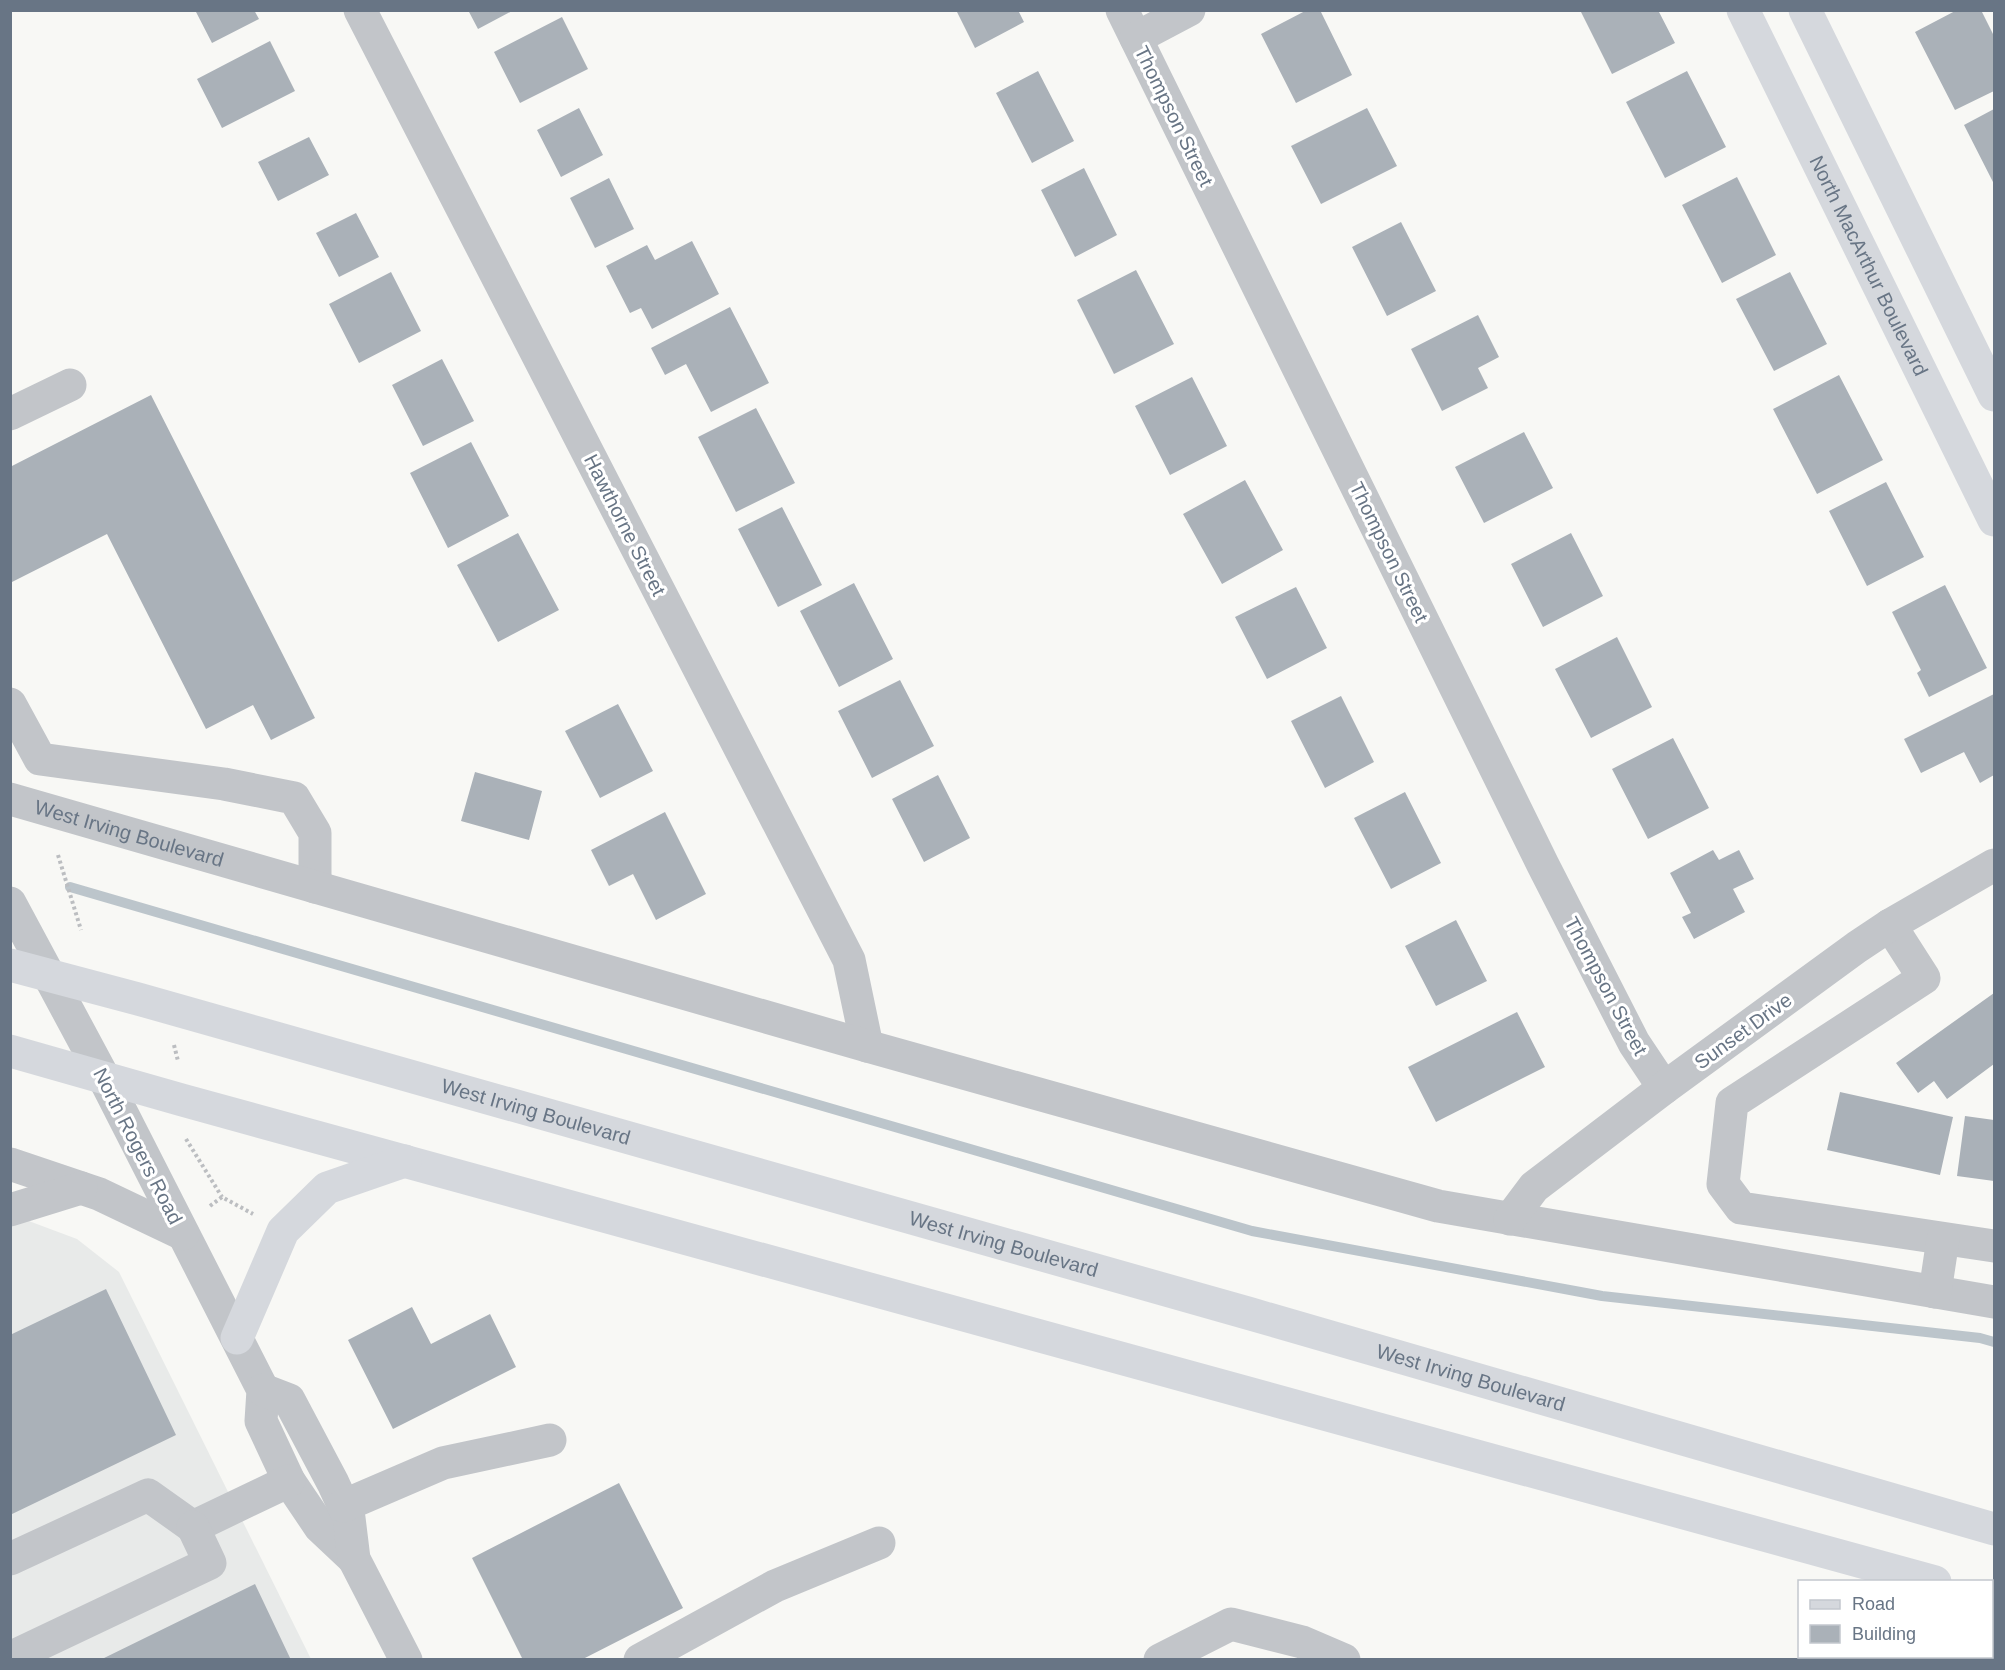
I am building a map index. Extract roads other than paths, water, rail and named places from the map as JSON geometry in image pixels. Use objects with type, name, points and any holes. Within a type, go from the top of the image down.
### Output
[{"type":"main road","name":"North MacArthur Boulevard","points":[[1743,10],[1995,520]]},
{"type":"main road","points":[[1804,10],[1995,395]]},
{"type":"main road","name":"West Irving Boulevard","points":[[10,965],[1251,1314],[1995,1529]]},
{"type":"main road","points":[[10,1051],[1931,1580]]},
{"type":"main road","points":[[237,1338],[283,1231],[327,1188],[405,1161]]},
{"type":"street","name":"Hawthorne Street","points":[[360,10],[849,960],[867,1046]]},
{"type":"street","points":[[1129,24],[1190,10]]},
{"type":"street","name":"Thompson Street","points":[[1129,24],[1543,865],[1634,1043],[1664,1088]]},
{"type":"street","points":[[10,414],[70,385]]},
{"type":"street","points":[[10,704],[40,759]]},
{"type":"street","points":[[20,802],[40,759]]},
{"type":"street","points":[[40,759],[203,781],[294,798],[315,833],[315,887]]},
{"type":"street","name":"West Irving Boulevard","points":[[20,802],[867,1046],[1438,1206],[1995,1302]]},
{"type":"street","name":"Sunset Drive","points":[[1510,1219],[1534,1187],[1664,1088],[1857,947],[1890,925],[1989,876]]},
{"type":"street","name":"North Rogers Road","points":[[10,903],[104,1078],[263,1390]]},
{"type":"street","points":[[1890,925],[1924,978],[1732,1103],[1723,1184],[1741,1208],[1995,1246]]},
{"type":"street","points":[[10,1164],[99,1194],[183,1234]]},
{"type":"street","points":[[10,1210],[81,1188]]},
{"type":"street","points":[[1935,1292],[1943,1239]]},
{"type":"street","points":[[354,1558],[320,1527],[289,1481],[261,1421],[263,1390],[289,1400],[349,1518],[354,1558],[406,1659]]},
{"type":"street","points":[[343,1506],[443,1463],[550,1440]]},
{"type":"street","points":[[194,1527],[289,1481]]},
{"type":"street","points":[[10,1559],[148,1495],[194,1527],[210,1563],[10,1658]]},
{"type":"street","points":[[640,1659],[775,1586],[879,1543]]},
{"type":"street","points":[[1160,1659],[1231,1624],[1302,1642],[1344,1659]]},
{"type":"waterway","points":[[70,887],[1252,1231],[1602,1296],[1980,1338],[1994,1342]]}]
